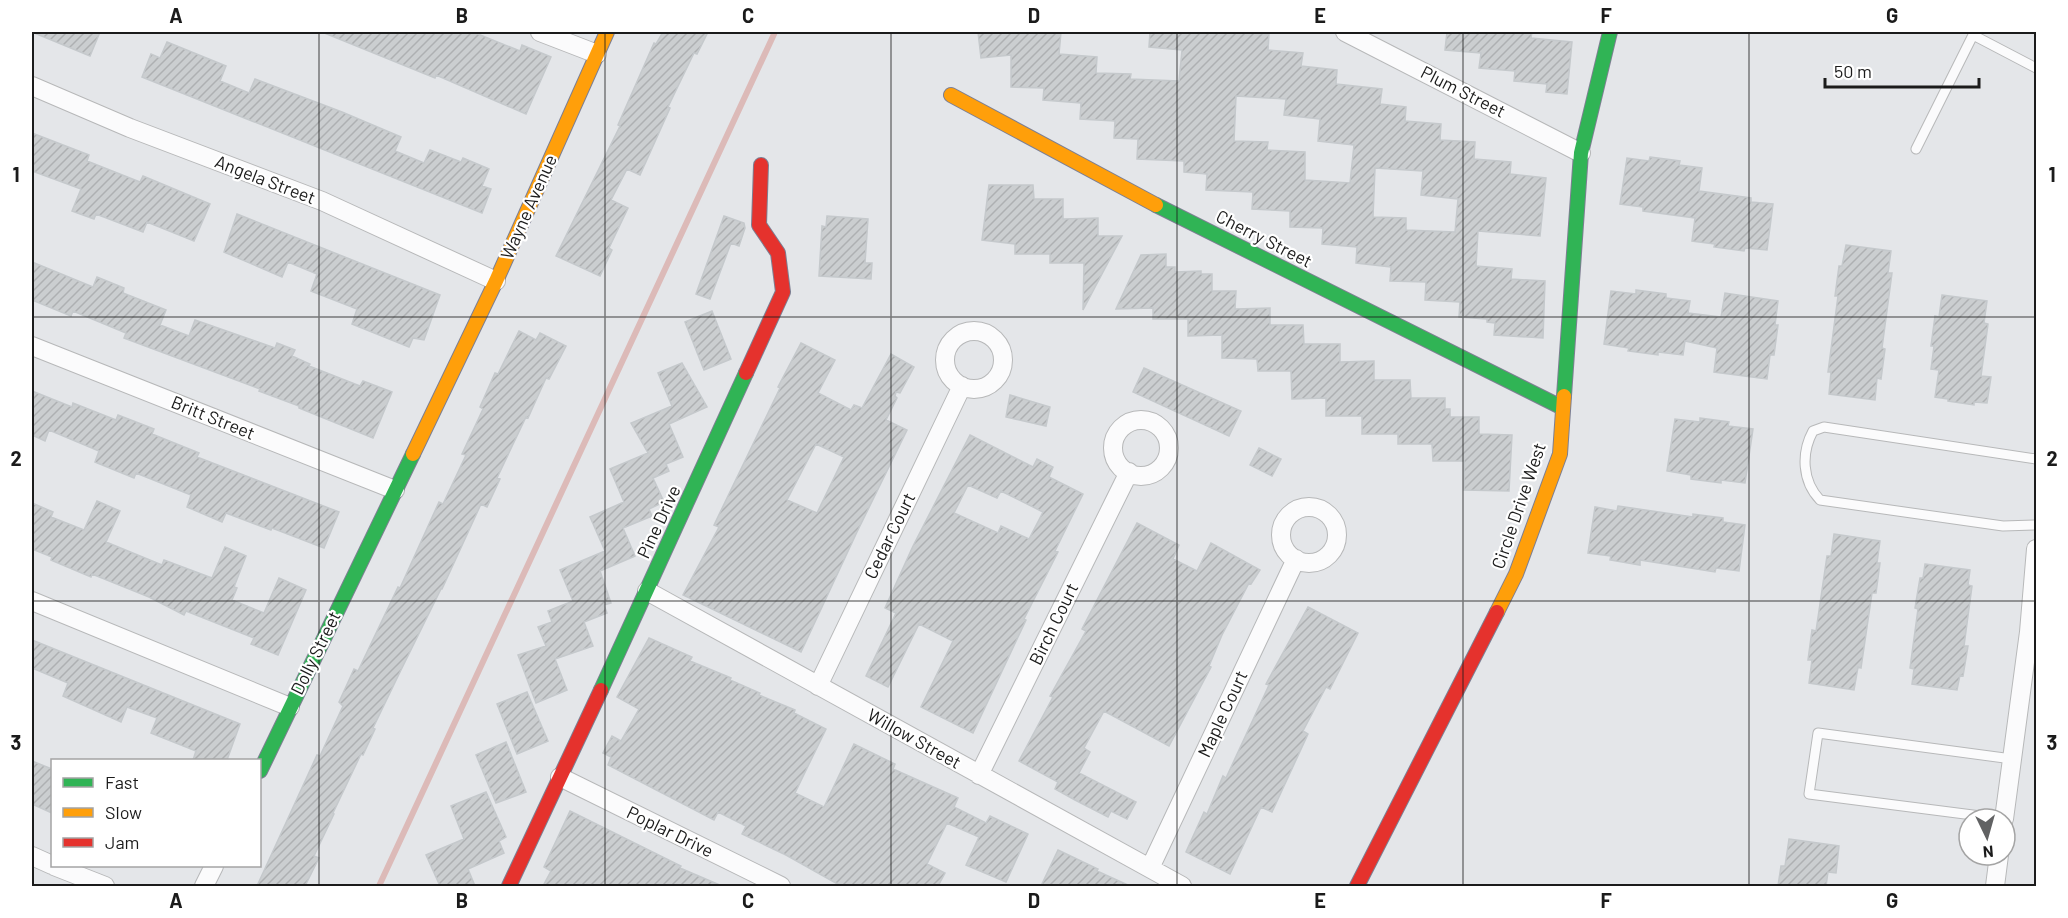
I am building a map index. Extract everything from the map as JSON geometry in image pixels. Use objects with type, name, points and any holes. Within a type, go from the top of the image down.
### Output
[{"type":"street","points":[[540,32],[597,54]]},
{"type":"street","name":"Wayne Avenue","points":[[447,381],[496,281],[607,32]]},
{"type":"street","name":"Plum Street","points":[[1345,32],[1581,153]]},
{"type":"street","name":"Circle Drive West","points":[[1357,886],[1516,574],[1560,454],[1581,153],[1610,32]]},
{"type":"street","name":"Angela Street","points":[[32,86],[130,128],[322,201],[496,281]]},
{"type":"street","name":"Cherry Street","points":[[951,95],[1134,194],[1563,408]]},
{"type":"street","name":"Pine Drive","points":[[509,886],[783,292],[778,253],[759,225],[760,165]]},
{"type":"street","name":"Britt Street","points":[[32,346],[395,490]]},
{"type":"street","name":"Dolly Street","points":[[32,601],[290,707],[447,381]]},
{"type":"street","name":"Cedar Court","points":[[818,686],[962,386]]},
{"type":"street","name":"Birch Court","points":[[979,775],[1129,472]]},
{"type":"street","points":[[2006,807],[2033,622],[2036,557]]},
{"type":"street","name":"Maple Court","points":[[1150,868],[1296,560]]},
{"type":"street","name":"Willow Street","points":[[647,591],[1182,886]]},
{"type":"street","points":[[261,769],[290,707]]},
{"type":"street","name":"Poplar Drive","points":[[560,777],[781,886]]},
{"type":"street","points":[[32,856],[51,864]]},
{"type":"street","points":[[58,867],[105,886]]},
{"type":"street","points":[[204,886],[214,867]]},
{"type":"street","points":[[1995,886],[1997,867]]},
{"type":"lane","points":[[1916,149],[1974,33],[2037,68]]},
{"type":"lane","points":[[2037,459],[1824,427],[1813,431],[1805,453],[1807,481],[1820,500],[2003,526],[2037,525]]},
{"type":"lane","points":[[1957,813],[1809,794],[1818,733],[2012,759]]},
{"type":"building","points":[[32,32],[100,32],[90,56]]},
{"type":"building","points":[[322,32],[473,32],[520,51],[522,45],[551,57],[526,114],[436,75],[435,78]]},
{"type":"building","points":[[663,32],[708,32],[697,54],[694,53],[668,107],[670,108],[640,175],[627,169],[611,200],[628,208],[609,248],[612,250],[600,276],[556,256],[620,126],[618,125],[654,43],[656,44]]},
{"type":"building","points":[[978,32],[1061,32],[1059,54],[1097,57],[1096,73],[1131,74],[1130,79],[1179,81],[1182,50],[1149,47],[1150,32],[1269,34],[1268,50],[1303,53],[1301,66],[1337,70],[1336,84],[1382,89],[1380,104],[1406,107],[1405,121],[1441,124],[1440,140],[1475,142],[1474,159],[1511,162],[1510,174],[1546,178],[1540,236],[1478,231],[1476,266],[1512,269],[1511,279],[1545,281],[1543,338],[1494,335],[1495,323],[1487,322],[1487,319],[1459,317],[1460,302],[1425,300],[1426,282],[1390,281],[1391,267],[1356,263],[1357,247],[1322,244],[1323,228],[1290,227],[1290,211],[1252,209],[1253,192],[1206,190],[1207,174],[1184,172],[1184,161],[1137,159],[1138,139],[1114,138],[1115,121],[1080,119],[1081,103],[1043,100],[1044,88],[1011,87],[1011,55],[981,58]],"holes":[[[1236,96],[1286,99],[1284,115],[1320,119],[1318,141],[1354,145],[1350,183],[1305,180],[1305,152],[1267,150],[1268,142],[1234,141]],[[1375,168],[1423,171],[1421,195],[1458,199],[1455,232],[1406,230],[1406,218],[1373,217]]]},
{"type":"building","points":[[1447,32],[1532,32],[1531,38],[1572,42],[1567,94],[1546,92],[1547,84],[1514,81],[1515,71],[1479,68],[1481,53],[1445,50]]},
{"type":"building","points":[[167,42],[226,66],[220,81],[249,93],[255,79],[401,137],[395,151],[424,163],[430,150],[461,162],[463,158],[489,169],[482,186],[491,189],[482,213],[142,77],[151,54],[160,58]]},
{"type":"building","points":[[32,133],[89,155],[87,161],[140,182],[143,176],[210,204],[194,241],[147,222],[143,232],[96,214],[94,219],[72,211],[81,189],[32,171]]},
{"type":"building","points":[[1650,157],[1680,161],[1679,165],[1702,168],[1699,191],[1751,198],[1751,202],[1773,204],[1767,250],[1745,248],[1744,251],[1692,241],[1695,218],[1643,211],[1643,207],[1620,204],[1627,158],[1649,161]]},
{"type":"building","points":[[989,185],[1033,185],[1034,199],[1063,199],[1063,219],[1098,218],[1098,236],[1122,236],[1083,310],[1084,263],[1050,263],[1050,254],[1015,254],[1015,244],[982,240]]},
{"type":"building","points":[[237,214],[440,295],[424,340],[413,338],[409,347],[352,324],[357,309],[311,291],[317,274],[288,262],[282,277],[224,252]]},
{"type":"building","points":[[724,216],[744,223],[745,228],[739,246],[731,243],[710,299],[696,294]]},
{"type":"building","points":[[827,216],[868,219],[865,263],[872,263],[871,279],[819,276],[822,226],[826,227]]},
{"type":"building","points":[[1846,245],[1891,251],[1888,273],[1892,273],[1882,348],[1885,349],[1881,379],[1877,378],[1875,400],[1829,394],[1831,372],[1828,372],[1838,296],[1835,296],[1839,266],[1842,266]]},
{"type":"building","points":[[1166,254],[1166,267],[1175,267],[1175,272],[1201,271],[1201,274],[1212,274],[1212,291],[1236,291],[1235,309],[1270,308],[1270,325],[1303,325],[1304,344],[1340,344],[1340,362],[1374,361],[1374,380],[1410,380],[1411,398],[1445,398],[1445,409],[1450,409],[1450,417],[1479,417],[1479,434],[1512,435],[1509,491],[1464,490],[1464,461],[1433,461],[1432,444],[1398,444],[1398,434],[1362,434],[1362,416],[1326,416],[1326,398],[1292,399],[1291,371],[1258,371],[1257,359],[1222,358],[1222,335],[1188,336],[1188,319],[1153,319],[1153,308],[1116,309],[1141,255]]},
{"type":"building","points":[[32,262],[93,287],[97,277],[124,288],[123,293],[166,310],[160,325],[189,336],[195,320],[275,348],[277,343],[295,350],[292,356],[310,364],[309,366],[360,386],[363,381],[392,392],[373,438],[259,391],[260,389],[124,338],[126,333],[73,311],[71,316],[32,300]]},
{"type":"building","points":[[1636,290],[1666,294],[1666,298],[1690,301],[1688,313],[1721,317],[1725,293],[1778,301],[1774,355],[1770,355],[1767,379],[1714,372],[1717,348],[1685,341],[1683,355],[1658,352],[1658,355],[1628,351],[1629,348],[1604,344],[1611,291],[1636,294]]},
{"type":"building","points":[[1942,295],[1987,301],[1984,323],[1988,324],[1981,376],[1991,377],[1987,403],[1974,402],[1974,405],[1935,397],[1939,370],[1931,369],[1934,346],[1931,346],[1935,316],[1939,317]]},
{"type":"building","points":[[712,311],[731,359],[704,370],[685,322]]},
{"type":"building","points":[[519,331],[536,340],[540,333],[566,346],[549,379],[546,378],[528,418],[526,417],[497,478],[500,479],[487,507],[481,504],[373,728],[375,729],[363,755],[361,754],[333,813],[314,856],[319,858],[305,886],[257,886],[317,755],[320,756],[343,706],[339,702],[354,669],[358,671],[398,587],[400,588],[439,502],[443,504],[466,455],[462,454],[483,409],[480,407],[495,373],[498,374]]},
{"type":"building","points":[[801,343],[835,360],[818,393],[851,410],[854,405],[862,408],[891,354],[914,367],[900,393],[896,392],[897,398],[886,420],[907,430],[801,652],[683,595],[719,527],[714,525],[780,388],[778,387]],"holes":[[[816,444],[844,457],[817,513],[787,500]]]},
{"type":"building","points":[[682,363],[707,407],[669,424],[683,457],[666,464],[669,471],[653,478],[664,502],[649,509],[652,516],[623,528],[635,556],[600,571],[611,603],[604,605],[607,613],[584,622],[593,646],[555,659],[567,690],[536,703],[518,655],[546,646],[538,627],[552,622],[548,611],[573,601],[560,570],[605,551],[590,517],[624,502],[610,469],[648,453],[631,423],[672,406],[658,373]]},
{"type":"building","points":[[1144,368],[1241,411],[1229,436],[1133,392]]},
{"type":"building","points":[[32,391],[72,407],[73,403],[116,420],[118,415],[154,429],[152,434],[199,453],[197,457],[339,512],[324,548],[226,513],[222,522],[187,507],[191,495],[136,473],[134,478],[95,462],[99,451],[49,430],[45,441],[32,435]]},
{"type":"building","points":[[1010,395],[1050,407],[1046,426],[1006,417]]},
{"type":"building","points":[[1700,418],[1729,422],[1728,426],[1753,429],[1745,483],[1691,479],[1691,475],[1667,471],[1675,419],[1700,422]]},
{"type":"building","points":[[970,435],[1033,467],[1037,459],[1053,467],[1049,477],[1083,494],[973,733],[921,707],[953,641],[919,624],[888,687],[866,676],[896,613],[885,608],[913,546]],"holes":[[[968,485],[997,498],[1001,491],[1043,512],[1029,539],[1001,526],[998,533],[954,513]]]},
{"type":"building","points":[[1259,448],[1281,459],[1272,476],[1250,465]]},
{"type":"building","points":[[97,501],[120,511],[106,542],[162,565],[164,560],[212,578],[225,547],[246,556],[234,587],[237,588],[232,600],[264,613],[279,578],[306,590],[278,655],[251,644],[254,638],[186,611],[184,615],[149,597],[92,574],[91,577],[32,549],[32,503],[53,512],[51,517],[84,530]]},
{"type":"building","points":[[1618,506],[1693,517],[1693,514],[1723,518],[1723,522],[1745,525],[1739,571],[1716,568],[1715,572],[1640,560],[1640,565],[1610,560],[1611,556],[1588,553],[1595,507],[1617,511]]},
{"type":"building","points":[[1137,523],[1179,545],[1173,559],[1197,571],[1211,543],[1260,570],[1251,584],[1249,583],[1222,635],[1209,666],[1211,667],[1169,746],[1104,711],[1084,748],[1090,752],[1079,773],[1136,802],[1127,819],[1111,811],[1108,817],[1075,800],[1055,789],[1058,782],[1019,761],[1053,697],[1050,696],[1086,631],[1082,629]]},
{"type":"building","points":[[1834,534],[1880,541],[1876,593],[1872,593],[1861,668],[1858,667],[1854,690],[1809,683],[1812,660],[1808,660],[1812,630],[1816,631],[1827,556],[1831,556]]},
{"type":"building","points":[[1925,564],[1970,570],[1968,585],[1972,586],[1964,646],[1968,646],[1963,676],[1960,675],[1957,690],[1912,684],[1914,669],[1910,668],[1918,609],[1915,608]]},
{"type":"building","points":[[1308,607],[1358,633],[1330,689],[1326,687],[1303,731],[1308,734],[1272,812],[1261,807],[1230,874],[1186,852],[1204,812],[1207,814],[1223,776],[1226,778],[1269,685],[1266,684]]},
{"type":"building","points":[[649,638],[692,657],[690,661],[731,678],[730,680],[760,693],[759,695],[795,710],[794,713],[826,729],[795,793],[824,807],[854,744],[895,764],[893,769],[958,798],[954,807],[986,823],[990,816],[1028,834],[1006,882],[966,865],[979,837],[947,823],[927,864],[945,873],[938,886],[841,886],[786,855],[742,834],[746,826],[718,812],[714,820],[608,765],[611,757],[603,753],[612,736],[621,741],[639,709],[617,697]]},
{"type":"building","points":[[32,640],[240,724],[227,759],[193,759],[196,751],[151,733],[157,718],[127,707],[121,722],[63,696],[68,683],[32,668]]},
{"type":"building","points":[[527,692],[548,741],[517,754],[497,704]]},
{"type":"building","points":[[506,742],[526,792],[496,803],[476,755]]},
{"type":"building","points":[[32,761],[51,769],[51,813],[32,804]]},
{"type":"building","points":[[486,792],[506,837],[499,841],[504,853],[468,869],[475,886],[440,886],[426,855],[464,839],[451,806]]},
{"type":"building","points":[[570,811],[681,866],[680,868],[722,886],[543,886],[551,871],[544,867]]},
{"type":"building","points":[[1789,839],[1839,846],[1836,873],[1828,872],[1826,886],[1778,886],[1781,866],[1785,866]]},
{"type":"building","points":[[1058,850],[1098,869],[1097,871],[1130,886],[1041,886]]},
{"type":"waterway","points":[[379,886],[775,32]]},
{"type":"traffic: fast","points":[[1564,396],[1581,153],[1610,32]]},
{"type":"traffic: fast","points":[[1156,205],[1563,408]]},
{"type":"traffic: fast","points":[[601,690],[746,373]]},
{"type":"traffic: fast","points":[[261,769],[413,454]]},
{"type":"traffic: slow","points":[[413,454],[496,281],[607,32]]},
{"type":"traffic: slow","points":[[951,95],[1156,205]]},
{"type":"traffic: slow","points":[[1497,612],[1516,574],[1560,454],[1564,396]]},
{"type":"traffic: jam","points":[[746,373],[783,292],[778,253],[759,225],[761,165]]},
{"type":"traffic: jam","points":[[1357,886],[1497,612]]},
{"type":"traffic: jam","points":[[509,886],[601,690]]}]
